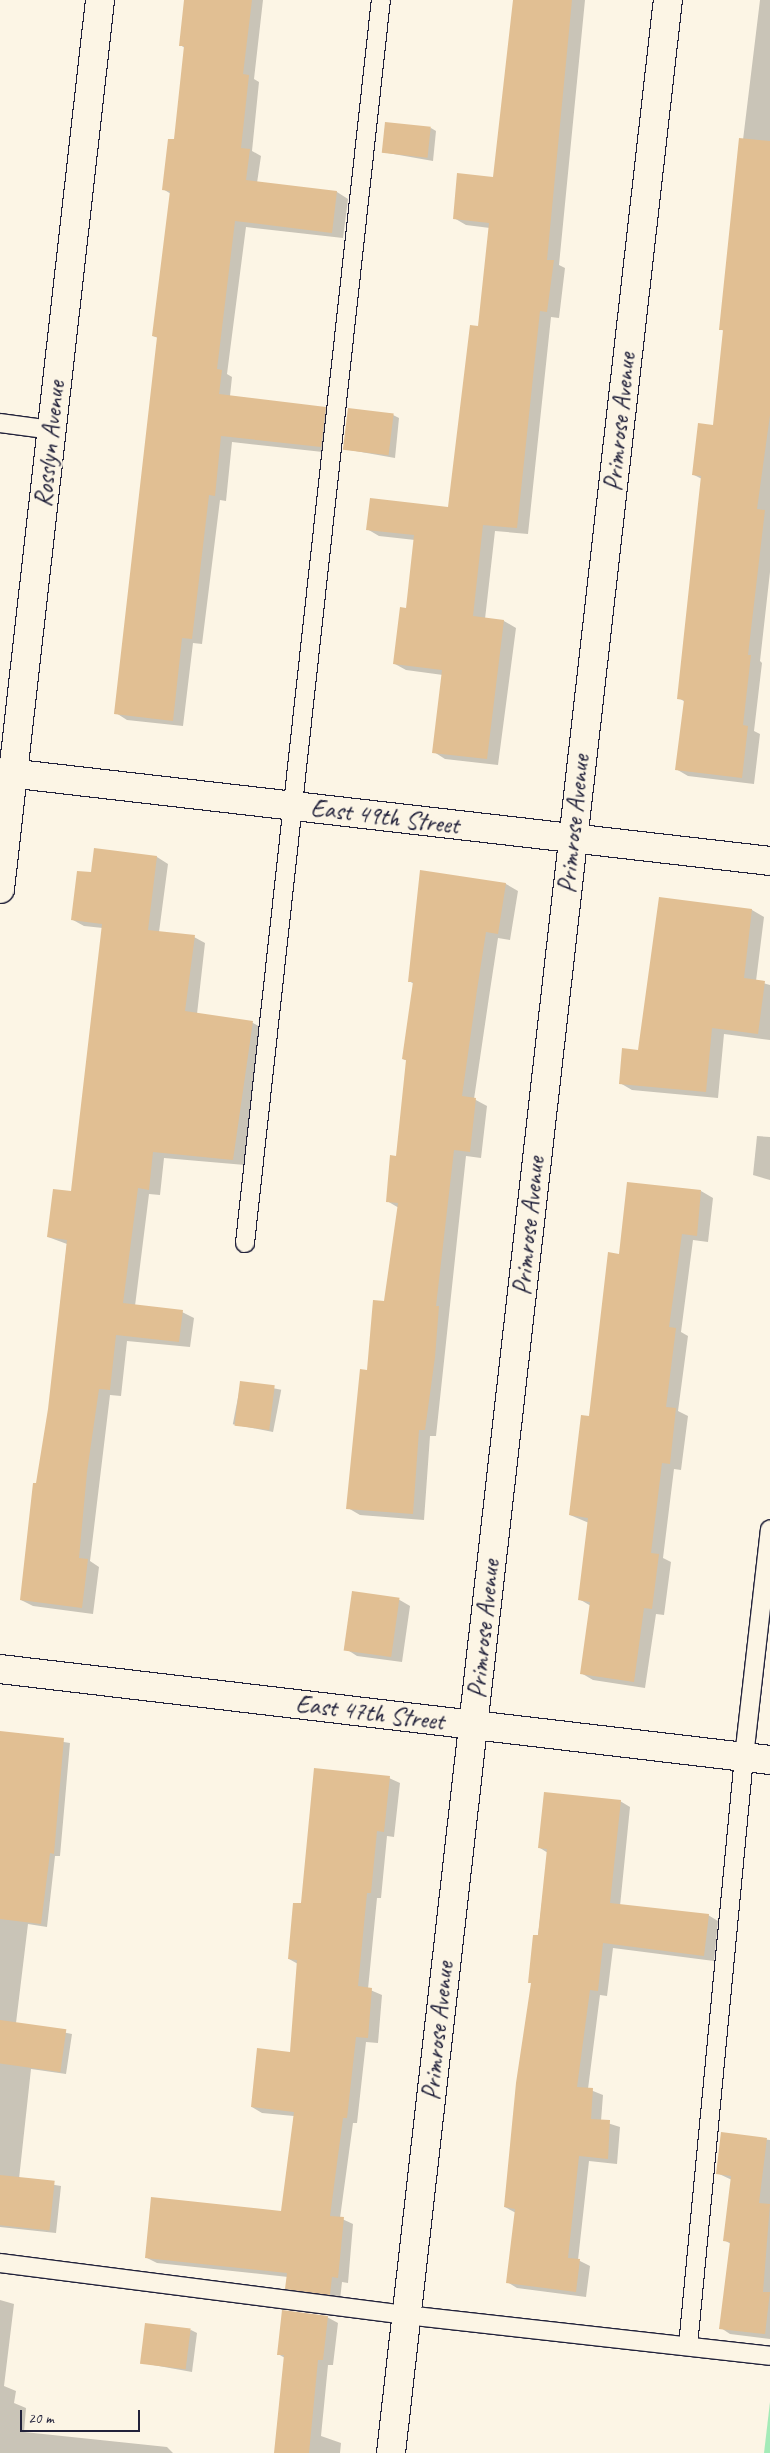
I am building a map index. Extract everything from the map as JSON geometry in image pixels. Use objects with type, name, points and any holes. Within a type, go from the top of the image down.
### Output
[{"type":"street","name":"Rosslyn Avenue","points":[[0,889],[6,773],[52,430],[100,0]]},
{"type":"street","name":"Primrose Avenue","points":[[391,2453],[668,0]]},
{"type":"street","name":"East 49th Street","points":[[6,773],[770,861]]},
{"type":"street","name":"East 47th Street","points":[[0,1669],[757,1759]]},
{"type":"lane","points":[[245,1243],[381,0]]},
{"type":"lane","points":[[0,423],[52,430]]},
{"type":"lane","points":[[688,2346],[757,1759],[770,1529]]},
{"type":"lane","points":[[0,2263],[406,2315],[770,2356]]},
{"type":"green space","points":[[770,2402],[770,2453],[764,2453]]},
{"type":"building","points":[[184,0],[252,0],[243,74],[249,75],[241,148],[250,149],[246,180],[337,191],[332,233],[235,221],[217,369],[222,370],[219,394],[326,407],[321,447],[221,436],[215,496],[209,495],[192,639],[182,638],[173,721],[114,714],[157,337],[152,336],[170,191],[162,190],[168,139],[174,139],[184,46],[179,46]]},
{"type":"building","points":[[513,0],[572,0],[547,260],[554,260],[547,312],[540,311],[517,528],[483,525],[473,616],[504,620],[487,759],[432,753],[442,670],[393,664],[400,607],[406,608],[414,535],[366,530],[370,498],[448,507],[470,325],[478,326],[489,223],[453,219],[457,173],[493,177]]},
{"type":"building","points":[[385,122],[431,127],[428,158],[382,153]]},
{"type":"building","points":[[739,138],[770,141],[770,415],[757,509],[765,510],[748,655],[751,655],[743,725],[748,726],[742,778],[675,770],[684,700],[677,699],[701,476],[692,475],[698,423],[713,425],[723,330],[719,330]]},
{"type":"building","points":[[348,408],[394,414],[389,455],[343,450]]},
{"type":"building","points":[[94,848],[157,856],[148,930],[195,935],[185,1011],[253,1021],[233,1160],[153,1152],[149,1190],[138,1188],[123,1303],[183,1310],[179,1342],[116,1335],[110,1390],[99,1389],[87,1472],[79,1558],[88,1559],[82,1608],[20,1600],[33,1483],[36,1483],[48,1409],[67,1240],[47,1237],[53,1189],[71,1191],[102,924],[71,920],[77,871],[91,872]]},
{"type":"building","points":[[420,870],[506,883],[498,934],[486,932],[477,990],[462,1096],[476,1098],[470,1152],[454,1150],[436,1306],[439,1306],[435,1357],[425,1430],[419,1430],[413,1514],[346,1509],[360,1369],[367,1370],[373,1300],[384,1301],[398,1203],[386,1202],[390,1155],[396,1156],[406,1060],[402,1059],[413,982],[408,982]]},
{"type":"building","points":[[659,897],[752,909],[744,978],[765,981],[758,1034],[712,1028],[706,1092],[619,1084],[622,1048],[638,1050]]},
{"type":"building","points":[[627,1182],[701,1190],[697,1236],[682,1234],[669,1327],[676,1328],[666,1407],[676,1408],[670,1464],[662,1463],[651,1553],[659,1554],[652,1609],[644,1608],[634,1682],[580,1674],[590,1602],[578,1600],[588,1518],[569,1515],[581,1415],[589,1416],[608,1252],[619,1254]]},
{"type":"building","points":[[240,1381],[275,1385],[269,1430],[235,1426]]},
{"type":"building","points":[[352,1591],[400,1598],[391,1657],[344,1650]]},
{"type":"building","points":[[0,1731],[64,1738],[54,1854],[50,1853],[41,1924],[0,1919]]},
{"type":"building","points":[[314,1768],[390,1776],[384,1832],[377,1831],[371,1893],[367,1893],[358,1986],[372,1988],[368,2038],[356,2037],[347,2118],[343,2118],[330,2216],[344,2217],[338,2278],[332,2277],[330,2295],[285,2289],[287,2273],[145,2258],[151,2197],[281,2211],[294,2112],[251,2107],[257,2048],[290,2052],[297,1960],[288,1959],[293,1903],[301,1903]]},
{"type":"building","points":[[544,1792],[621,1800],[610,1903],[709,1914],[704,1956],[603,1943],[598,1991],[590,1990],[577,2087],[593,2088],[591,2119],[610,2120],[608,2159],[579,2156],[568,2258],[580,2259],[576,2292],[506,2283],[515,2209],[504,2207],[516,2083],[531,1983],[528,1983],[533,1935],[538,1935],[547,1849],[538,1848]]},
{"type":"building","points":[[0,2020],[66,2029],[60,2072],[0,2063]]},
{"type":"building","points":[[721,2132],[767,2138],[759,2203],[770,2204],[763,2292],[770,2292],[765,2334],[719,2329],[730,2242],[723,2241],[731,2176],[716,2174]]},
{"type":"building","points":[[0,2175],[55,2181],[49,2230],[0,2225]]},
{"type":"building","points":[[282,2310],[328,2316],[323,2360],[318,2360],[309,2453],[274,2453],[284,2355],[277,2355]]},
{"type":"building","points":[[145,2323],[191,2329],[186,2369],[140,2364]]}]
